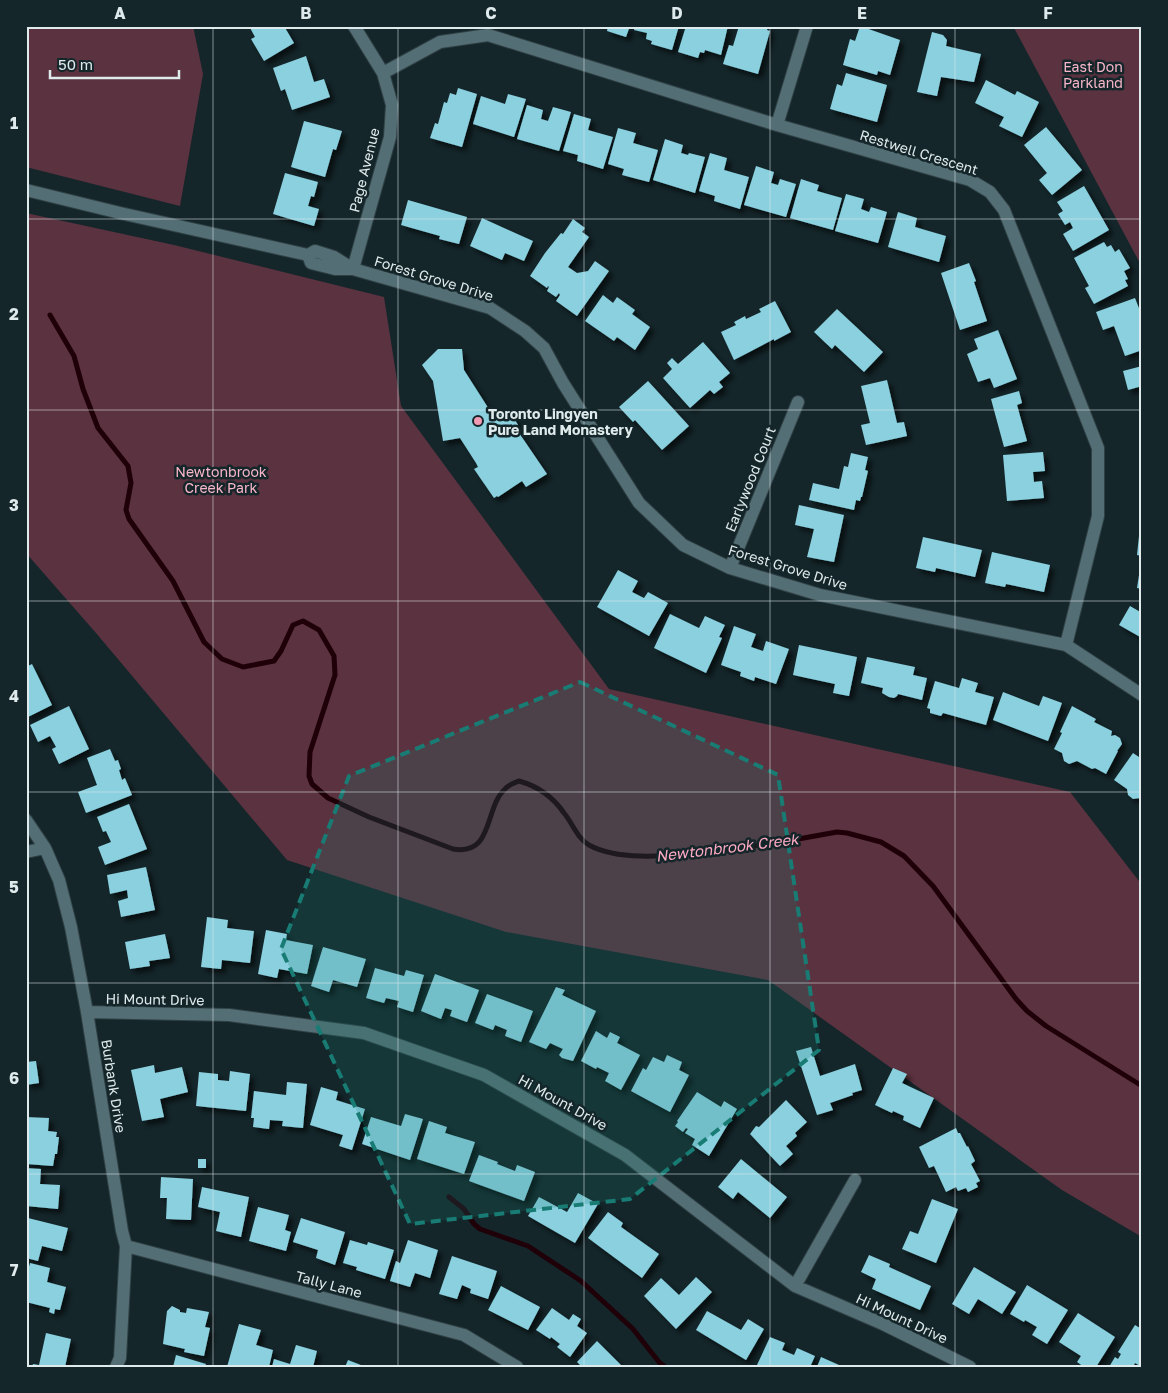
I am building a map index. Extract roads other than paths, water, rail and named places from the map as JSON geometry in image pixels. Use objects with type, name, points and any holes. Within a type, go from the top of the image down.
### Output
[{"type":"street","name":"Page Avenue","points":[[353,269],[390,137],[392,105],[383,73],[354,26]]},
{"type":"street","points":[[776,125],[807,26]]},
{"type":"street","name":"Restwell Crescent","points":[[383,73],[440,42],[488,35],[776,125],[970,180],[990,192],[1004,210],[1098,448],[1098,516],[1066,645]]},
{"type":"street","name":"Forest Grove Drive","points":[[26,190],[308,255],[315,252],[334,257],[353,269],[490,308],[524,331],[544,348],[563,383],[639,504],[683,546],[730,568],[820,596],[1066,645],[1142,695]]},
{"type":"street","name":"Earlywood Court","points":[[730,568],[798,402]]},
{"type":"street","name":"Burbank Drive","points":[[26,820],[45,848],[59,880],[71,927],[126,1246],[120,1358],[116,1367]]},
{"type":"street","points":[[26,852],[45,848]]},
{"type":"street","name":"Hi Mount Drive","points":[[87,1012],[230,1015],[364,1033],[484,1075],[625,1155],[795,1286],[883,1324],[970,1367]]},
{"type":"street","points":[[795,1286],[855,1180]]},
{"type":"street","name":"Tally Lane","points":[[126,1246],[464,1335],[517,1367]]},
{"type":"waterway","name":"Newtonbrook Creek","points":[[50,315],[74,356],[83,389],[98,428],[128,466],[131,483],[126,510],[129,519],[173,581],[204,642],[222,659],[243,667],[274,661],[281,651],[293,625],[303,621],[319,630],[334,656],[335,675],[310,752],[309,776],[312,784],[328,798],[369,817],[453,849],[466,849],[475,845],[482,838],[498,797],[508,786],[519,781],[538,789],[550,797],[560,807],[578,835],[585,842],[601,850],[614,853],[642,856],[698,853],[768,844],[837,832],[881,842],[904,856],[933,886],[1016,999],[1027,1011],[1046,1026],[1142,1086]]},
{"type":"waterway","points":[[449,1197],[464,1209],[474,1224],[480,1229],[528,1246],[581,1281],[633,1329],[665,1367]]},
{"type":"place","name":"Toronto Lingyen Pure Land Monastery","points":[[478,421]]},
{"type":"park label","name":"East Don Parkland","points":[[1093,74]]},
{"type":"park label","name":"Newtonbrook Creek Park","points":[[221,480]]}]
